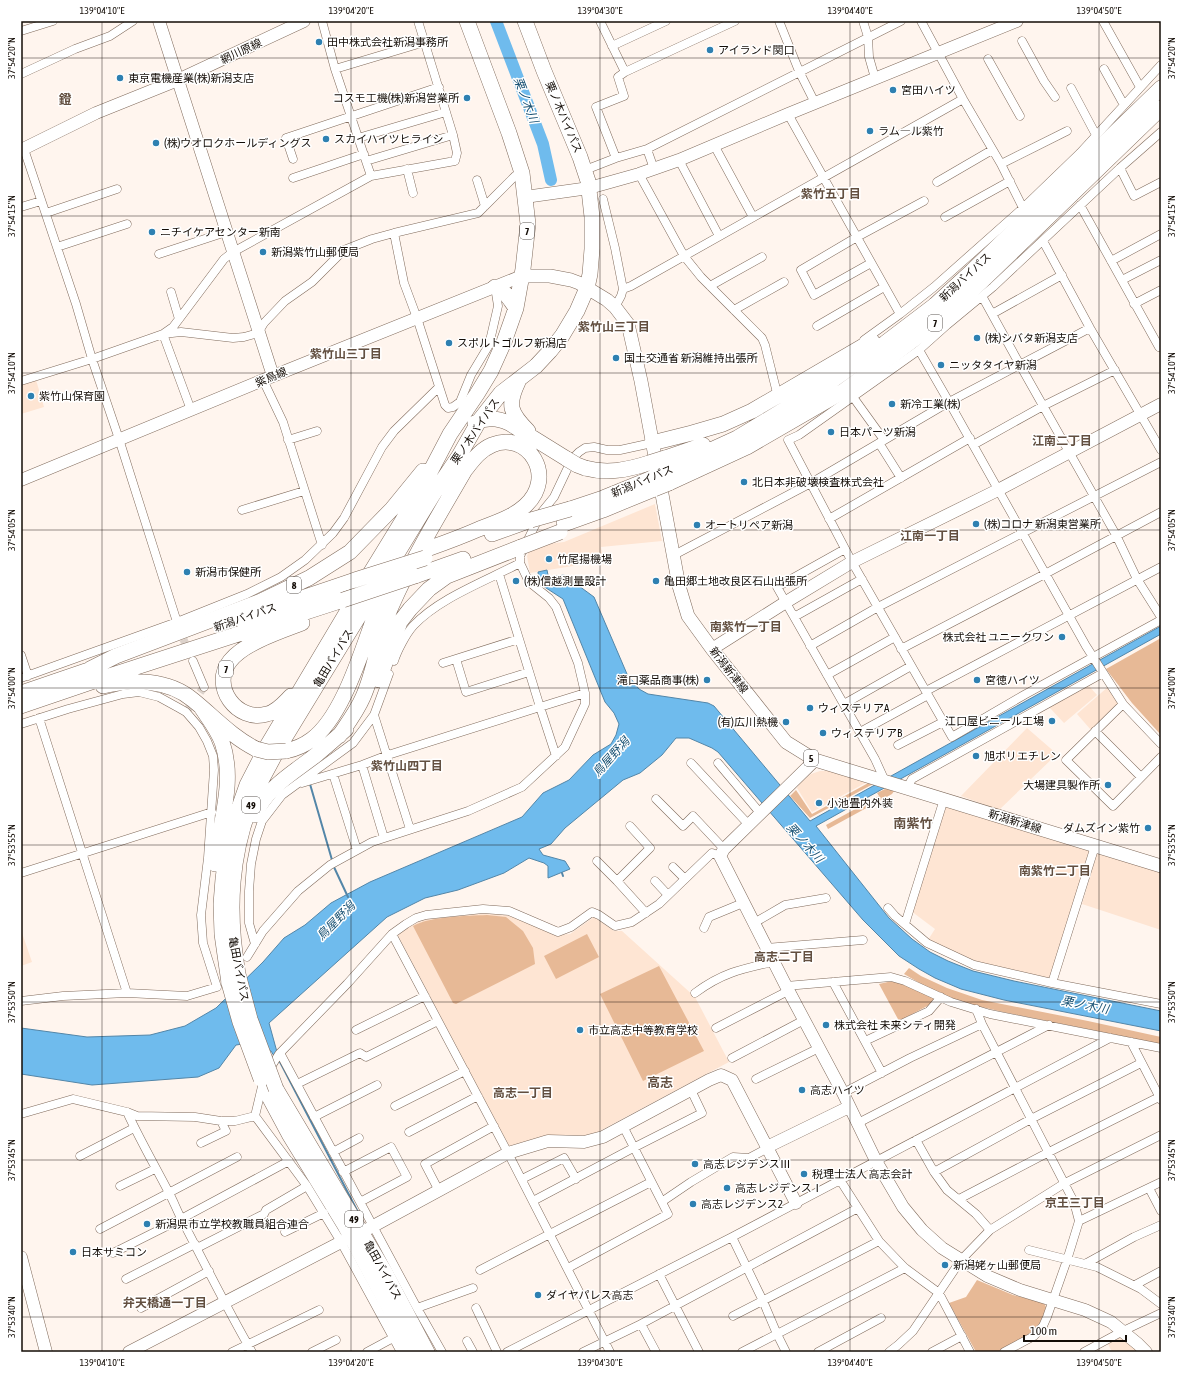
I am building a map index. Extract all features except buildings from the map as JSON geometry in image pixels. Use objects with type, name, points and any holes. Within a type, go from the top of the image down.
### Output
[{"type":"highway","name":"栗ノ木バイパス","points":[[359,583],[417,497],[450,434],[491,371],[504,342],[516,308],[522,276],[528,224],[522,173],[509,133],[467,21]]},
{"type":"highway","name":"栗ノ木バイパス","points":[[382,577],[480,421],[501,393],[536,366],[550,351],[562,336],[577,311],[587,288],[592,250],[592,217],[589,188],[585,170],[525,21]]},
{"type":"highway","name":"新潟バイパス","points":[[21,693],[90,669],[359,583],[382,577],[415,576],[523,543],[603,510],[652,484],[667,471],[760,424],[833,380],[935,305],[1161,88]]},
{"type":"highway","name":"新潟バイパス","points":[[667,471],[747,448],[842,392],[892,356],[941,319],[1161,108]]},
{"type":"highway","name":"7","points":[[652,443],[723,424],[782,395],[863,347],[972,271]]},
{"type":"highway","points":[[495,286],[506,293],[516,308]]},
{"type":"highway","name":"7","points":[[518,381],[511,399],[513,411],[522,425],[539,442],[576,465],[596,471],[616,471],[649,464],[667,471]]},
{"type":"highway","points":[[417,497],[460,434],[469,426],[480,421],[487,419],[500,419],[539,442]]},
{"type":"highway","name":"8","points":[[90,669],[116,656],[261,600],[309,578],[350,552],[392,510],[450,434]]},
{"type":"highway","points":[[339,736],[354,715],[364,697],[385,621],[409,569],[465,470],[476,456],[484,449],[500,443],[517,445],[532,455],[537,463],[540,479],[535,494],[525,506],[503,520],[428,553],[382,577]]},
{"type":"highway","points":[[43,699],[117,683],[136,681],[153,683],[168,686],[184,694],[243,742],[256,749],[268,752],[286,751],[300,747],[324,728],[334,712],[356,668],[381,602],[459,456]]},
{"type":"highway","name":"新潟バイパス","points":[[428,553],[531,520],[652,484]]},
{"type":"highway","points":[[240,841],[250,827],[257,809],[277,784],[316,755],[356,720],[368,703],[376,687],[400,622],[429,588],[447,576],[523,543]]},
{"type":"highway","name":"7","points":[[308,679],[277,709],[267,714],[256,716],[244,713],[235,707],[225,691],[223,681],[229,662],[248,646],[341,604],[382,577]]},
{"type":"highway","name":"亀田バイパス","points":[[228,979],[234,869],[243,828],[256,790],[279,747],[382,577]]},
{"type":"highway","name":"亀田バイパス","points":[[359,583],[308,679],[267,746],[240,802],[226,856],[221,904],[222,934],[228,979],[247,1043],[272,1091],[385,1272],[427,1352]]},
{"type":"highway","name":"新潟バイパス","points":[[21,706],[112,675],[341,604]]},
{"type":"highway","points":[[201,708],[222,741],[226,757],[226,797],[216,853],[213,887],[216,937],[228,979]]},
{"type":"highway","name":"亀田バイパス","points":[[272,1091],[289,1134],[344,1224],[413,1352]]},
{"type":"main road","name":"新潟新津線","points":[[522,276],[550,276],[571,280],[607,300],[615,307],[628,324],[641,381],[679,586],[688,616],[712,649],[786,742],[815,760],[1161,866]]},
{"type":"street","points":[[21,31],[53,21]]},
{"type":"street","points":[[21,74],[75,49],[110,36],[133,21]]},
{"type":"street","points":[[159,21],[258,332],[268,378],[322,545]]},
{"type":"street","name":"網川原線","points":[[22,150],[96,113],[178,80],[304,21]]},
{"type":"street","points":[[322,21],[336,70],[371,176]]},
{"type":"street","points":[[163,334],[173,327],[224,260],[232,252],[371,176],[455,161],[457,153],[453,135],[418,21]]},
{"type":"street","points":[[600,21],[624,72]]},
{"type":"street","points":[[612,46],[666,21]]},
{"type":"street","points":[[616,158],[596,107],[624,96],[618,77],[624,72],[735,21]]},
{"type":"street","points":[[779,21],[799,71],[815,103]]},
{"type":"street","points":[[863,21],[868,37],[870,61],[875,78]]},
{"type":"street","points":[[585,170],[647,148],[720,113],[799,71],[901,21]]},
{"type":"street","points":[[921,21],[963,99],[1001,164],[1024,209]]},
{"type":"street","points":[[525,197],[589,188],[654,169],[714,146],[875,78],[1017,21]]},
{"type":"street","points":[[1103,21],[1140,87]]},
{"type":"street","points":[[336,70],[424,42]]},
{"type":"street","points":[[1022,42],[1044,81],[1055,97]]},
{"type":"street","points":[[988,59],[1020,116]]},
{"type":"street","points":[[692,433],[703,424],[777,392],[865,339],[900,314],[934,287],[1024,209],[1080,152],[1161,65]]},
{"type":"street","points":[[1104,69],[1124,105]]},
{"type":"street","points":[[293,159],[286,138],[439,87]]},
{"type":"street","points":[[1071,88],[1096,135]]},
{"type":"street","points":[[623,289],[631,286],[963,99]]},
{"type":"street","points":[[358,138],[446,112]]},
{"type":"street","points":[[788,114],[825,177],[857,238],[900,314]]},
{"type":"street","points":[[1001,164],[1067,131]]},
{"type":"street","points":[[982,296],[1116,535],[1137,579],[1161,618],[952,737],[852,562],[788,440],[799,435],[919,350],[946,325],[982,296],[1161,132]]},
{"type":"street","points":[[293,178],[365,157],[453,135]]},
{"type":"street","points":[[714,146],[752,217]]},
{"type":"street","points":[[647,148],[654,169]]},
{"type":"street","points":[[22,150],[46,213],[76,304],[92,359],[177,622]]},
{"type":"street","points":[[937,182],[992,150]]},
{"type":"street","points":[[679,160],[719,236]]},
{"type":"street","points":[[1120,168],[1134,196],[1161,182]]},
{"type":"street","points":[[407,169],[412,193]]},
{"type":"street","points":[[21,381],[92,359],[163,334],[182,332],[233,338],[244,337],[258,332],[264,323],[285,301],[312,282],[344,250],[372,239],[478,213],[515,176],[522,173]]},
{"type":"street","points":[[638,174],[684,256],[710,286],[762,338],[777,392]]},
{"type":"street","points":[[477,180],[485,206]]},
{"type":"street","points":[[945,217],[1010,181]]},
{"type":"street","points":[[46,213],[117,189]]},
{"type":"street","points":[[603,199],[623,289],[622,296],[615,307]]},
{"type":"street","points":[[21,208],[41,200]]},
{"type":"street","points":[[871,263],[814,295],[801,270],[924,201]]},
{"type":"street","points":[[1080,205],[1134,304],[1159,347],[1161,346]]},
{"type":"street","points":[[57,247],[127,224]]},
{"type":"street","points":[[159,254],[226,232]]},
{"type":"street","points":[[394,233],[404,283],[417,318],[445,406],[448,408],[453,407],[460,402],[471,375],[489,345],[498,306],[495,286]]},
{"type":"street","points":[[1110,261],[1161,234]]},
{"type":"street","points":[[1043,241],[1090,328],[1161,450]]},
{"type":"street","points":[[710,286],[762,257]]},
{"type":"street","points":[[1122,280],[1161,260]]},
{"type":"street","points":[[992,314],[1062,275]]},
{"type":"street","name":"紫鳥線","points":[[21,480],[268,378],[522,276]]},
{"type":"street","points":[[734,310],[784,282]]},
{"type":"street","points":[[817,326],[884,287]]},
{"type":"street","points":[[1134,304],[1161,290]]},
{"type":"street","points":[[170,292],[179,319]]},
{"type":"street","points":[[674,555],[811,483],[949,402],[1090,328]]},
{"type":"street","points":[[163,334],[190,410]]},
{"type":"street","points":[[919,350],[1093,657],[1123,704],[1161,744]]},
{"type":"street","points":[[829,519],[901,478],[1115,370]]},
{"type":"street","points":[[21,655],[24,677],[177,622],[247,594],[281,577],[305,560],[333,533],[344,518],[382,448],[400,426],[439,387]]},
{"type":"street","points":[[853,397],[882,441],[901,478]]},
{"type":"street","points":[[712,649],[852,562],[998,490],[1161,404]]},
{"type":"street","points":[[288,440],[317,431]]},
{"type":"street","points":[[247,958],[262,931],[298,891],[330,865],[372,842],[468,812],[522,787],[565,748],[585,704],[586,693],[578,663],[556,608],[549,598],[529,582],[520,563],[520,556],[541,513],[554,497],[572,459],[579,452],[585,448],[594,447],[607,450],[620,450],[652,443]]},
{"type":"street","points":[[810,646],[878,607],[1161,462]]},
{"type":"street","points":[[242,510],[304,491]]},
{"type":"street","points":[[901,649],[1161,512]]},
{"type":"street","points":[[845,549],[777,587],[860,732],[885,781]]},
{"type":"street","points":[[255,944],[249,923],[251,864],[256,839],[262,821],[270,808],[295,784],[326,764],[353,743],[374,715],[396,653],[412,627],[445,601],[520,563]]},
{"type":"street","points":[[860,732],[1068,615],[1161,567]]},
{"type":"street","points":[[499,574],[556,756]]},
{"type":"street","points":[[794,617],[862,579]]},
{"type":"street","points":[[827,675],[895,637]]},
{"type":"street","points":[[443,663],[519,639]]},
{"type":"street","points":[[456,659],[466,692],[529,672]]},
{"type":"street","points":[[193,661],[204,687]]},
{"type":"street","points":[[844,704],[911,666]]},
{"type":"street","points":[[907,788],[912,779],[1103,673]]},
{"type":"street","points":[[21,724],[123,694],[139,692],[159,697],[186,712],[199,727],[213,756],[214,770],[208,858],[201,915],[203,943],[228,979],[187,996],[127,993],[63,996],[21,1001]]},
{"type":"street","points":[[295,784],[362,765],[388,755],[586,693]]},
{"type":"street","points":[[1123,704],[1066,760],[1113,806],[1161,757]]},
{"type":"street","points":[[374,715],[388,755],[410,829]]},
{"type":"street","points":[[39,718],[127,993]]},
{"type":"street","points":[[898,745],[943,722]]},
{"type":"street","points":[[1095,731],[1141,778]]},
{"type":"street","points":[[255,1116],[264,1078],[278,1056],[347,984],[392,934],[416,918],[426,915],[483,909],[509,911],[558,932],[571,927],[592,912],[615,926],[632,922],[659,904],[712,853],[722,852],[815,760]]},
{"type":"street","points":[[718,762],[762,812]]},
{"type":"street","points":[[691,763],[749,825]]},
{"type":"street","points":[[362,765],[384,838]]},
{"type":"street","points":[[333,774],[357,850]]},
{"type":"street","points":[[656,799],[682,826],[693,816],[722,852],[743,903],[843,1093],[876,1161],[903,1207],[922,1230],[942,1248],[987,1276],[1020,1290],[1085,1310],[1111,1322],[1146,1352]]},
{"type":"street","points":[[905,924],[944,799]]},
{"type":"street","points":[[21,873],[212,812]]},
{"type":"street","points":[[616,881],[650,848],[630,826]]},
{"type":"street","points":[[1052,983],[1095,846]]},
{"type":"street","points":[[597,861],[646,913]]},
{"type":"street","points":[[673,867],[685,878]]},
{"type":"street","points":[[655,881],[668,895]]},
{"type":"street","points":[[754,923],[785,905],[826,898]]},
{"type":"street","points":[[704,928],[710,917],[743,903]]},
{"type":"street","points":[[888,908],[927,943],[974,965],[1052,983],[1161,1004]]},
{"type":"street","points":[[392,934],[522,1179],[610,1352]]},
{"type":"street","points":[[766,948],[863,940]]},
{"type":"street","points":[[695,993],[710,982],[736,970],[774,962]]},
{"type":"street","points":[[716,1028],[787,988],[891,977],[905,981],[951,1002],[990,1014],[1161,1048]]},
{"type":"street","points":[[833,982],[882,1073]]},
{"type":"street","points":[[356,1030],[424,996]]},
{"type":"street","points":[[865,1041],[929,1011],[941,997]]},
{"type":"street","points":[[976,1009],[982,1024],[1065,1183],[1074,1202],[1079,1221],[1067,1260],[1043,1326],[1034,1336],[1004,1352]]},
{"type":"street","points":[[732,1058],[804,1020]]},
{"type":"street","points":[[297,1084],[360,1053],[366,1057],[438,1021]]},
{"type":"street","points":[[843,1093],[982,1024]]},
{"type":"street","points":[[858,1123],[1049,1025]]},
{"type":"street","points":[[507,1352],[732,1237],[1110,1038]]},
{"type":"street","points":[[959,1199],[1049,1152],[1160,1098],[1130,1042]]},
{"type":"street","points":[[756,1080],[819,1048]]},
{"type":"street","points":[[278,1056],[297,1084],[360,1202],[370,1228],[442,1352]]},
{"type":"street","points":[[934,1172],[1031,1119],[1141,1062]]},
{"type":"street","points":[[395,1106],[465,1071]]},
{"type":"street","points":[[370,1228],[508,1154],[548,1141],[584,1142],[603,1137],[721,1075],[732,1080],[796,1203]]},
{"type":"street","points":[[314,1117],[377,1085]]},
{"type":"street","points":[[533,1201],[635,1147],[702,1114],[691,1090]]},
{"type":"street","points":[[409,1132],[478,1096]]},
{"type":"street","points":[[21,1114],[73,1099],[127,1112],[137,1116],[195,1117],[221,1121],[235,1121],[255,1116]]},
{"type":"street","points":[[662,1202],[733,1156],[749,1158],[767,1147],[849,1107]]},
{"type":"street","points":[[127,1112],[224,1303],[249,1348]]},
{"type":"street","points":[[255,1116],[308,1186],[343,1241],[401,1352]]},
{"type":"street","points":[[202,1143],[226,1131],[221,1121]]},
{"type":"street","points":[[439,1191],[424,1164],[494,1126]]},
{"type":"street","points":[[568,1268],[668,1214],[623,1126]]},
{"type":"street","points":[[80,1156],[134,1128]]},
{"type":"street","points":[[888,1352],[900,1349],[961,1260],[990,1230],[1065,1183],[1161,1135]]},
{"type":"street","points":[[333,1152],[359,1138]]},
{"type":"street","points":[[916,1140],[934,1172],[947,1190],[976,1214],[990,1230]]},
{"type":"street","points":[[343,1172],[390,1147],[407,1177],[360,1202]]},
{"type":"street","points":[[100,1229],[237,1157]]},
{"type":"street","points":[[522,1179],[564,1158],[576,1178]]},
{"type":"street","points":[[113,1253],[181,1219],[289,1161]]},
{"type":"street","points":[[123,1186],[155,1169]]},
{"type":"street","points":[[840,1180],[879,1242],[905,1268],[939,1294],[970,1352]]},
{"type":"street","points":[[480,1270],[652,1182]]},
{"type":"street","points":[[1079,1221],[1161,1182]]},
{"type":"street","points":[[126,1278],[264,1214],[266,1210],[308,1186]]},
{"type":"street","points":[[1149,1188],[1161,1211]]},
{"type":"street","points":[[583,1352],[641,1324],[858,1208]]},
{"type":"street","points":[[285,1232],[324,1213]]},
{"type":"street","points":[[1085,1264],[1134,1237],[1161,1225]]},
{"type":"street","points":[[732,1237],[786,1352]]},
{"type":"street","points":[[129,1352],[343,1241]]},
{"type":"street","points":[[733,1316],[879,1242]]},
{"type":"street","points":[[1029,1250],[1097,1267],[1135,1285],[1161,1304]]},
{"type":"street","points":[[21,1257],[46,1352]]},
{"type":"street","points":[[742,1352],[905,1268]]},
{"type":"street","points":[[140,1308],[209,1271]]},
{"type":"street","points":[[1135,1285],[1161,1271]]},
{"type":"street","points":[[659,1274],[699,1352]]},
{"type":"street","points":[[417,1308],[473,1288]]},
{"type":"street","points":[[476,1308],[497,1352]]},
{"type":"street","points":[[232,1352],[249,1348],[319,1310]]},
{"type":"street","points":[[1084,1352],[1161,1313]]},
{"type":"street","points":[[818,1352],[881,1318]]},
{"type":"street","points":[[641,1324],[656,1352]]},
{"type":"street","points":[[932,1352],[962,1336]]},
{"type":"street","points":[[367,1352],[394,1338]]},
{"type":"street","points":[[312,1352],[336,1340]]},
{"type":"street","points":[[467,1341],[473,1352]]},
{"type":"shaded area","name":"紫竹山保育園","points":[[36,380],[44,407],[21,414],[21,385]]},
{"type":"shaded area","points":[[655,504],[662,541],[601,547],[603,561],[530,573],[527,556],[531,546],[564,542]]},
{"type":"shaded area","points":[[1161,638],[1161,735],[1132,703],[1106,669]]},
{"type":"shaded area","points":[[1089,686],[1097,695],[1064,723],[1049,707]]},
{"type":"shaded area","points":[[1109,686],[1120,703],[1091,730],[1077,714]]},
{"type":"shaded area","points":[[1027,728],[1057,754],[999,810],[961,796]]},
{"type":"shaded area","points":[[820,771],[831,771],[869,781],[812,812],[797,788],[800,783],[811,774]]},
{"type":"shaded area","points":[[870,782],[875,783],[810,818],[790,796],[796,790],[812,814]]},
{"type":"shaded area","points":[[887,788],[894,791],[892,794],[828,829],[826,825],[879,796],[877,793]]},
{"type":"shaded area","points":[[945,803],[1092,850],[1050,980],[976,964],[928,940],[935,929],[911,911]]},
{"type":"shaded area","points":[[1097,853],[1161,872],[1161,930],[1082,904]]},
{"type":"shaded area","name":"市立高志中等教育学校","points":[[492,912],[522,919],[557,935],[570,934],[594,917],[614,931],[622,931],[695,997],[729,1062],[592,1135],[549,1136],[509,1146],[397,934],[418,920]]},
{"type":"shaded area","points":[[487,915],[506,917],[523,931],[533,948],[535,964],[456,1004],[453,1003],[413,926],[439,918]]},
{"type":"shaded area","points":[[21,930],[32,962],[21,966]]},
{"type":"shaded area","points":[[587,934],[599,957],[556,979],[544,956]]},
{"type":"shaded area","points":[[659,966],[704,1051],[643,1081],[600,994]]},
{"type":"shaded area","points":[[909,968],[921,976],[947,988],[982,1000],[1161,1037],[1161,1044],[956,1001],[933,991],[904,974]]},
{"type":"shaded area","points":[[892,981],[906,984],[934,998],[933,1003],[899,1021],[879,984]]},
{"type":"shaded area","points":[[977,1280],[1013,1295],[1044,1303],[1046,1307],[1043,1318],[1033,1333],[997,1352],[976,1352],[949,1303],[966,1297]]},
{"type":"shaded area","points":[[1123,1336],[1142,1352],[1112,1352],[1108,1344]]},
{"type":"water","name":"鳥屋野潟","points":[[547,570],[548,575],[552,577],[564,575],[594,597],[627,674],[639,689],[648,694],[708,703],[714,706],[810,821],[1161,626],[1161,634],[816,826],[889,918],[912,939],[930,952],[973,971],[1014,981],[1161,1011],[1161,1031],[1004,1000],[961,989],[935,978],[919,969],[899,956],[863,920],[718,752],[689,738],[676,738],[662,755],[640,773],[623,780],[565,828],[551,844],[539,849],[543,855],[565,861],[570,869],[548,878],[548,866],[544,863],[529,858],[504,873],[458,890],[425,898],[387,917],[269,1023],[277,1052],[274,1056],[271,1051],[243,1044],[236,1045],[219,1068],[198,1077],[92,1085],[21,1074],[21,1028],[87,1037],[150,1035],[185,1026],[216,1008],[263,962],[284,938],[305,925],[331,903],[370,882],[522,817],[543,793],[569,780],[593,755],[611,744],[616,735],[619,724],[614,713],[605,702],[563,599],[543,586],[539,579],[538,572]]},
{"type":"waterway","name":"栗ノ木川","points":[[496,21],[543,144],[551,180]]},
{"type":"waterway","points":[[310,784],[332,860]]},
{"type":"waterway","name":"鳥屋野潟","points":[[333,865],[348,897]]},
{"type":"waterway","points":[[279,1060],[360,1216]]},
{"type":"tunnel","points":[[179,628],[189,653]]},
{"type":"tunnel","points":[[186,712],[204,687]]},
{"type":"place","name":"田中株式会社新潟事務所","points":[[319,42]]},
{"type":"place","name":"アイランド関口","points":[[710,50]]},
{"type":"place","name":"東京電機産業(株)新潟支店","points":[[120,78]]},
{"type":"place","name":"宮田ハイツ","points":[[893,90]]},
{"type":"place","name":"コスモ工機(株)新潟営業所","points":[[467,98]]},
{"type":"place","name":"ラム―ル紫竹","points":[[870,131]]},
{"type":"place","name":"スカイハイツヒライシ","points":[[326,139]]},
{"type":"place","name":"(株)ウオロクホールディングス","points":[[156,143]]},
{"type":"place","name":"ニチイケアセンター新南","points":[[152,232]]},
{"type":"place","name":"新潟紫竹山郵便局","points":[[263,252]]},
{"type":"place","name":"(株)シバタ新潟支店","points":[[977,338]]},
{"type":"place","name":"スポルトゴルフ新潟店","points":[[449,343]]},
{"type":"place","name":"国土交通省 新潟維持出張所","points":[[616,358]]},
{"type":"place","name":"ニッタタイヤ新潟","points":[[941,365]]},
{"type":"place","name":"紫竹山保育園","points":[[31,396]]},
{"type":"place","name":"新冷工業(株)","points":[[892,404]]},
{"type":"place","name":"日本パーツ新潟","points":[[831,432]]},
{"type":"place","name":"北日本非破壊検査株式会社","points":[[744,482]]},
{"type":"place","name":"(株)コロナ 新潟東営業所","points":[[976,524]]},
{"type":"place","name":"オートリペア新潟","points":[[697,525]]},
{"type":"place","name":"竹尾揚機場","points":[[549,559]]},
{"type":"place","name":"新潟市保健所","points":[[187,572]]},
{"type":"place","name":"(株)信越測量設計","points":[[516,581]]},
{"type":"place","name":"亀田郷土地改良区石山出張所","points":[[656,581]]},
{"type":"place","name":"株式会社 ユニークワン","points":[[1062,637]]},
{"type":"place","name":"滝口薬品商事(株)","points":[[707,680]]},
{"type":"place","name":"宮徳ハイツ","points":[[977,680]]},
{"type":"place","name":"ウィステリアA","points":[[810,708]]},
{"type":"place","name":"江口屋ビニール工場","points":[[1052,721]]},
{"type":"place","name":"(有)広川熱機","points":[[786,722]]},
{"type":"place","name":"ウィステリアB","points":[[823,733]]},
{"type":"place","name":"旭ポリエチレン","points":[[976,756]]},
{"type":"place","name":"大場建具製作所","points":[[1108,785]]},
{"type":"place","name":"小池畳内外装","points":[[819,803]]},
{"type":"place","name":"ダムズイン紫竹","points":[[1148,828]]},
{"type":"place","name":"株式会社 未来シティ開発","points":[[826,1025]]},
{"type":"place","name":"市立高志中等教育学校","points":[[580,1030]]},
{"type":"place","name":"高志ハイツ","points":[[802,1090]]},
{"type":"place","name":"高志レジデンスⅢ","points":[[695,1164]]},
{"type":"place","name":"税理士法人 高志会計","points":[[804,1174]]},
{"type":"place","name":"高志レジデンスⅠ","points":[[727,1188]]},
{"type":"place","name":"高志レジデンス2","points":[[693,1204]]},
{"type":"place","name":"新潟県市立学校教職員組合連合","points":[[147,1224]]},
{"type":"place","name":"日本サミコン","points":[[73,1252]]},
{"type":"place","name":"新潟姥ヶ山郵便局","points":[[945,1265]]},
{"type":"place","name":"ダイヤパレス高志","points":[[538,1295]]},
{"type":"district","name":"鐙","points":[[65,99]]},
{"type":"district","name":"紫竹五丁目","points":[[831,194]]},
{"type":"district","name":"紫竹山三丁目","points":[[614,327]]},
{"type":"district","name":"紫竹山三丁目","points":[[346,354]]},
{"type":"district","name":"江南二丁目","points":[[1062,441]]},
{"type":"district","name":"江南一丁目","points":[[930,536]]},
{"type":"district","name":"南紫竹一丁目","points":[[746,627]]},
{"type":"district","name":"紫竹山四丁目","points":[[407,766]]},
{"type":"district","name":"南紫竹","points":[[913,823]]},
{"type":"district","name":"南紫竹二丁目","points":[[1055,871]]},
{"type":"district","name":"高志二丁目","points":[[784,957]]},
{"type":"district","name":"高志","points":[[660,1082]]},
{"type":"district","name":"高志一丁目","points":[[523,1093]]},
{"type":"district","name":"京王三丁目","points":[[1075,1203]]},
{"type":"district","name":"弁天橋通一丁目","points":[[165,1303]]}]
